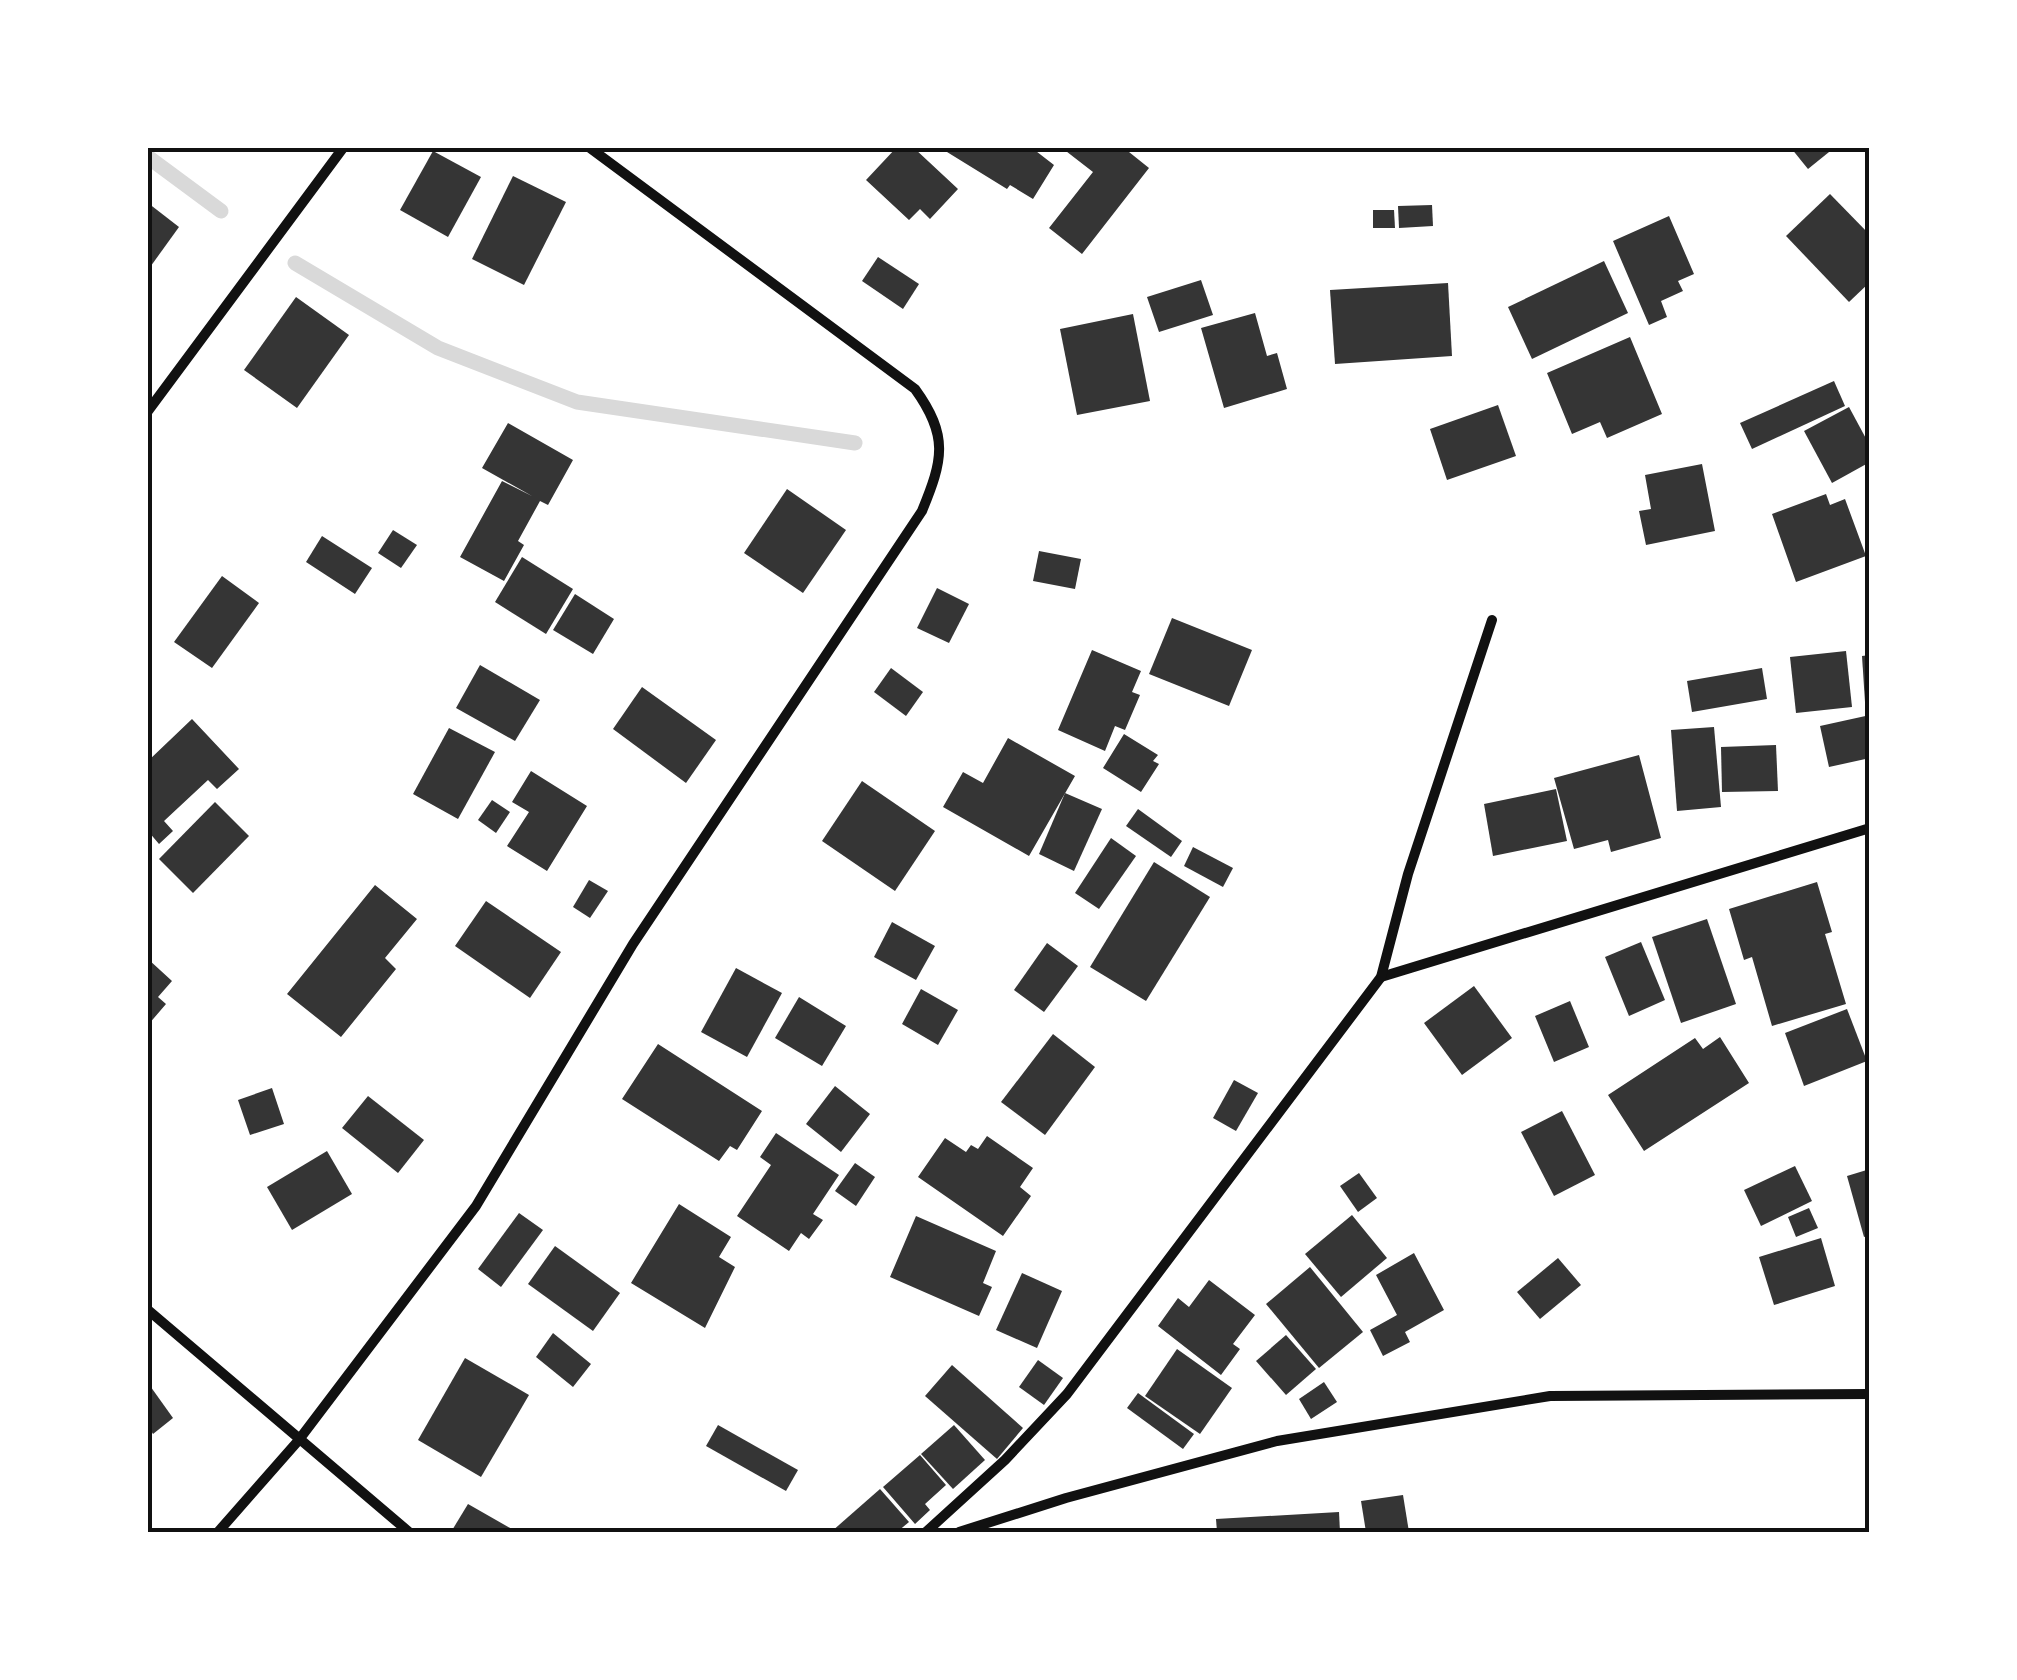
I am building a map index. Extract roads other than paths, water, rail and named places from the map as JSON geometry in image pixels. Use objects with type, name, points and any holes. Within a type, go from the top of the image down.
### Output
[{"type":"street","points":[[148,410],[343,148]]},
{"type":"street","points":[[218,1532],[298,1440],[476,1206],[633,944],[922,511],[936,476],[941,446],[934,415],[915,389],[590,148]]},
{"type":"street","points":[[926,1532],[1005,1460],[1067,1394],[1381,977],[1408,874],[1492,620]]},
{"type":"street","points":[[1381,977],[1870,828]]},
{"type":"street","points":[[148,1310],[409,1532]]},
{"type":"street","points":[[958,1532],[1066,1498],[1277,1442],[1550,1396],[1870,1394]]},
{"type":"waterway","points":[[148,157],[221,211]]},
{"type":"waterway","points":[[295,263],[438,348],[577,402],[855,443]]}]
